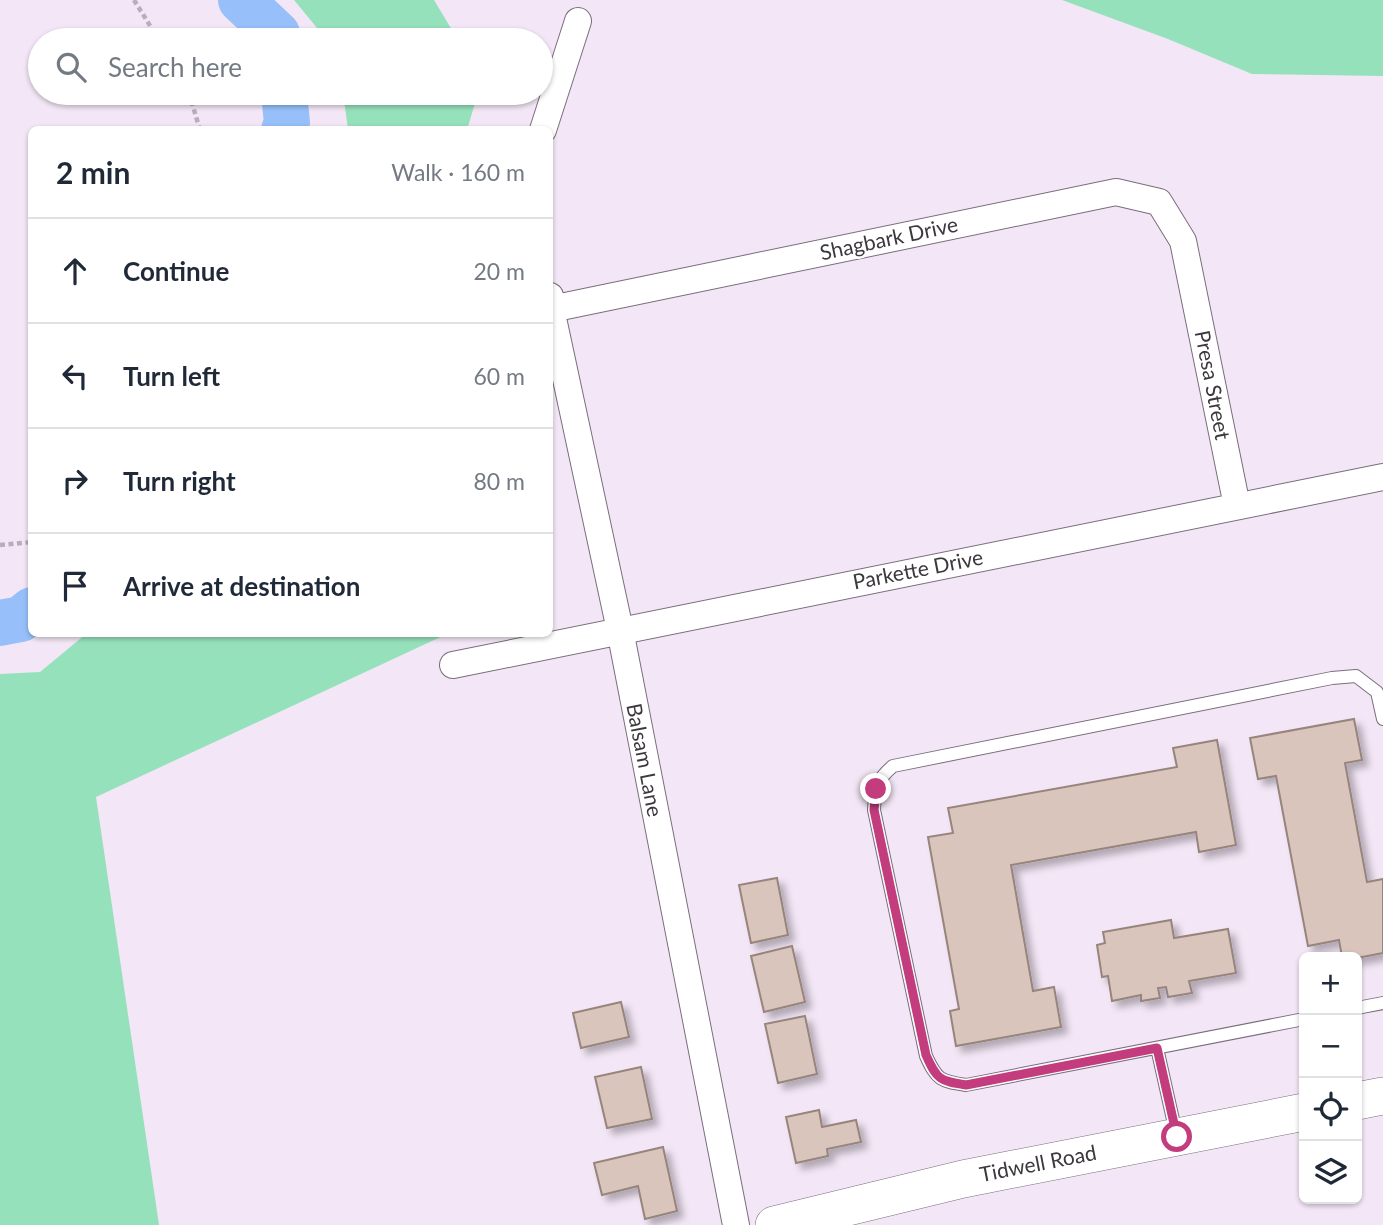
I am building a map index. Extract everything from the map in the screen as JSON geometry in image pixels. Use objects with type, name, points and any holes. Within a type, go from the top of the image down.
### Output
[{"type":"main road","points":[[1362,1100],[1383,1096]]},
{"type":"main road","name":"Tidwell Road","points":[[774,1225],[963,1180],[1299,1113]]},
{"type":"street","points":[[553,99],[578,21]]},
{"type":"street","points":[[544,126],[551,105]]},
{"type":"street","name":"Shagbark Drive","points":[[553,302],[1116,192],[1159,202],[1184,241],[1188,263]]},
{"type":"street","name":"Presa Street","points":[[1188,263],[1237,506]]},
{"type":"street","name":"Balsam Lane","points":[[553,317],[620,631],[736,1225]]},
{"type":"street","name":"Parkette Drive","points":[[453,666],[1383,477]]},
{"type":"lane","points":[[1299,1019],[966,1085],[946,1082],[934,1073],[926,1055],[874,810],[876,789],[882,775],[893,766],[1332,678],[1356,676],[1377,692],[1383,719]]},
{"type":"lane","points":[[1362,1007],[1383,1003]]},
{"type":"lane","points":[[1157,1048],[1177,1137]]},
{"type":"path","points":[[134,0],[152,28]]},
{"type":"path","points":[[193,105],[199,126]]},
{"type":"path","points":[[0,545],[28,542]]},
{"type":"green space","points":[[294,0],[434,0],[451,28],[317,28]]},
{"type":"green space","points":[[1062,0],[1383,0],[1383,76],[1252,74],[1168,39]]},
{"type":"green space","points":[[345,105],[474,105],[468,126],[348,126]]},
{"type":"green space","points":[[82,637],[441,637],[96,797],[159,1225],[0,1225],[0,674],[40,672]]},
{"type":"building","points":[[1354,719],[1362,760],[1345,763],[1367,882],[1383,879],[1383,953],[1362,957],[1362,952],[1341,952],[1339,940],[1308,946],[1276,776],[1258,779],[1250,738]]},
{"type":"building","points":[[1217,740],[1236,845],[1199,852],[1196,832],[1011,865],[1033,991],[1054,987],[1061,1027],[956,1046],[950,1011],[959,1009],[928,837],[953,833],[948,808],[1177,767],[1173,748]]},
{"type":"building","points":[[777,878],[788,935],[751,943],[739,885]]},
{"type":"building","points":[[1171,920],[1174,938],[1228,929],[1236,973],[1189,981],[1192,993],[1168,997],[1166,987],[1158,988],[1160,998],[1141,1001],[1141,995],[1112,1001],[1108,976],[1102,977],[1097,945],[1105,943],[1103,932]]},
{"type":"building","points":[[792,946],[805,1002],[764,1012],[751,956]]},
{"type":"building","points":[[621,1002],[629,1037],[581,1048],[573,1013]]},
{"type":"building","points":[[805,1016],[817,1074],[778,1083],[765,1024]]},
{"type":"building","points":[[641,1067],[652,1119],[607,1128],[595,1077]]},
{"type":"building","points":[[819,1110],[822,1127],[856,1120],[861,1142],[827,1149],[828,1156],[796,1163],[786,1117]]},
{"type":"building","points":[[663,1147],[677,1211],[645,1219],[638,1186],[602,1195],[594,1163]]},
{"type":"waterway","points":[[241,0],[271,28]]},
{"type":"waterway","points":[[285,105],[286,126]]},
{"type":"waterway","points":[[0,623],[21,619],[28,613]]},
{"type":"route","points":[[876,789],[874,810],[926,1055],[934,1073],[946,1082],[966,1085],[1157,1048],[1177,1137]]}]
